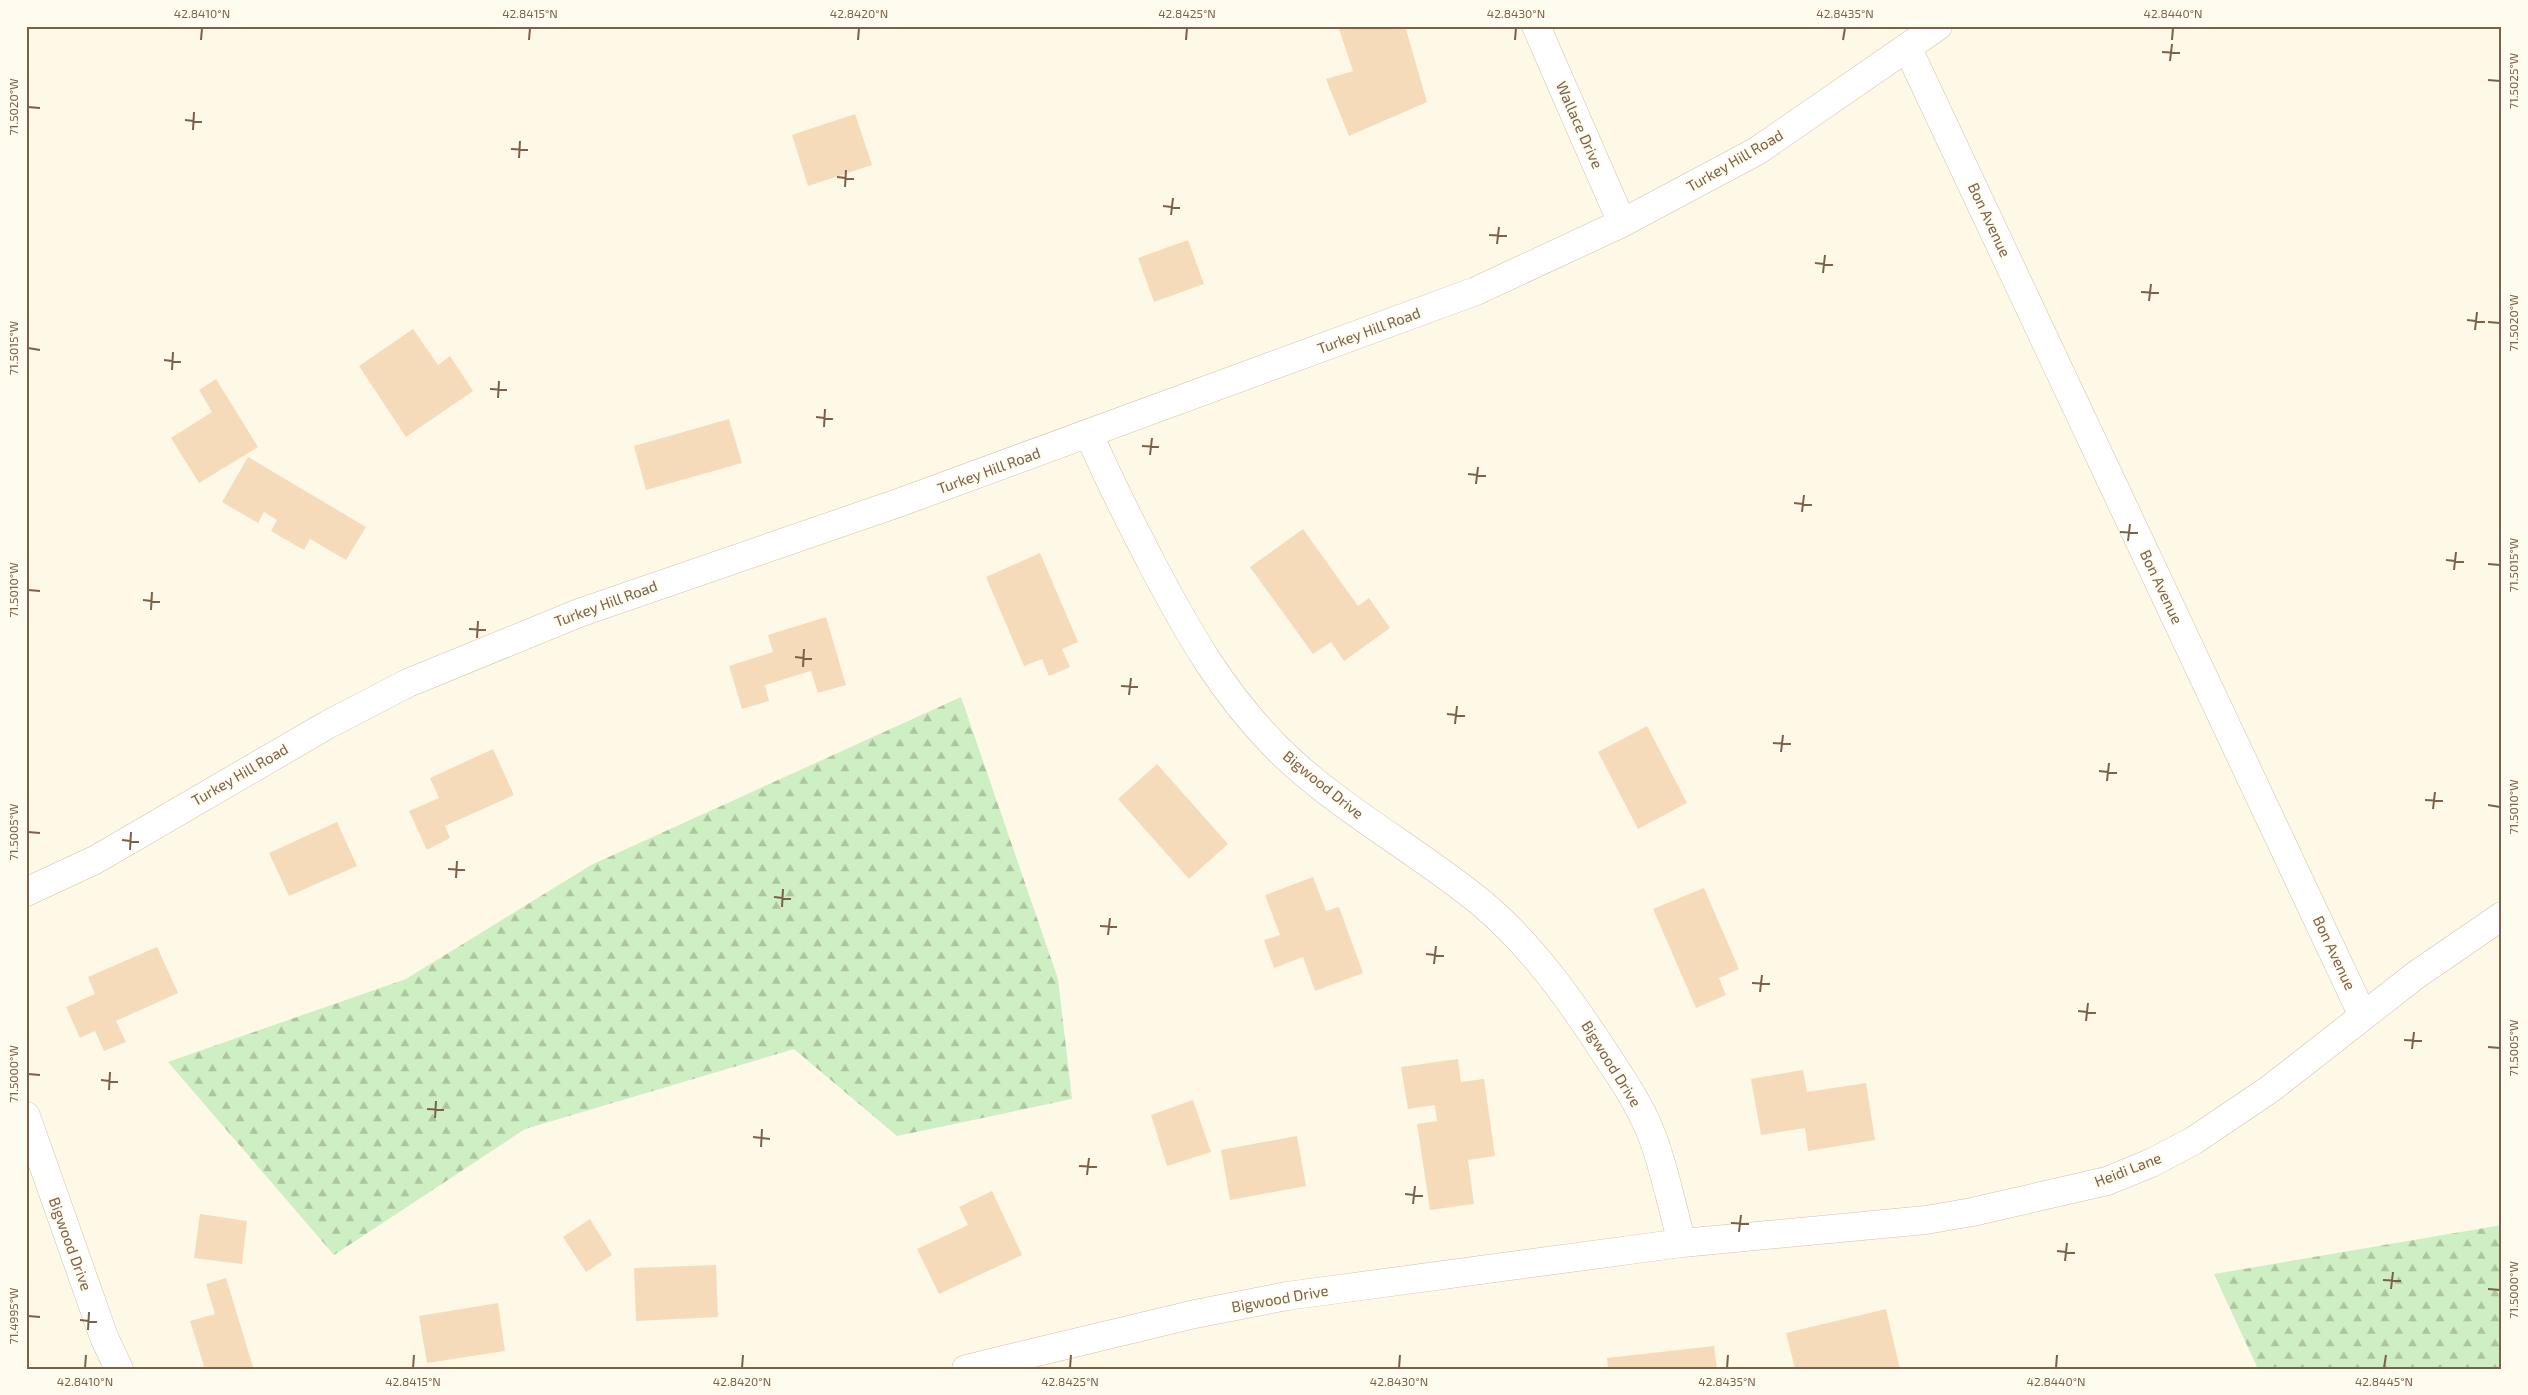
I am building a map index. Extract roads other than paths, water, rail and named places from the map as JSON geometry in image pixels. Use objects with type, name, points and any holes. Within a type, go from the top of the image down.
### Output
[{"type":"street","name":"Wallace Drive","points":[[1536,26],[1622,224]]},
{"type":"street","name":"Turkey Hill Road","points":[[26,892],[96,860],[327,725],[408,683],[579,613],[901,502],[1476,291],[1622,224],[1757,151],[1908,49],[1938,26]]},
{"type":"street","name":"Bon Avenue","points":[[1908,49],[2363,1016]]},
{"type":"street","name":"Bigwood Drive","points":[[966,1369],[1195,1314],[1287,1296],[1682,1243],[1654,1142],[1630,1092],[1576,1008],[1514,935],[1485,907],[1341,802],[1278,748],[1243,710],[1217,677],[1184,624],[1121,505],[1089,434]]},
{"type":"street","name":"Heidi Lane","points":[[1682,1243],[1926,1220],[1972,1212],[2107,1181],[2151,1163],[2193,1141],[2270,1089],[2416,975],[2502,916]]},
{"type":"street","name":"Bigwood Drive","points":[[26,1116],[104,1337],[119,1369]]}]
